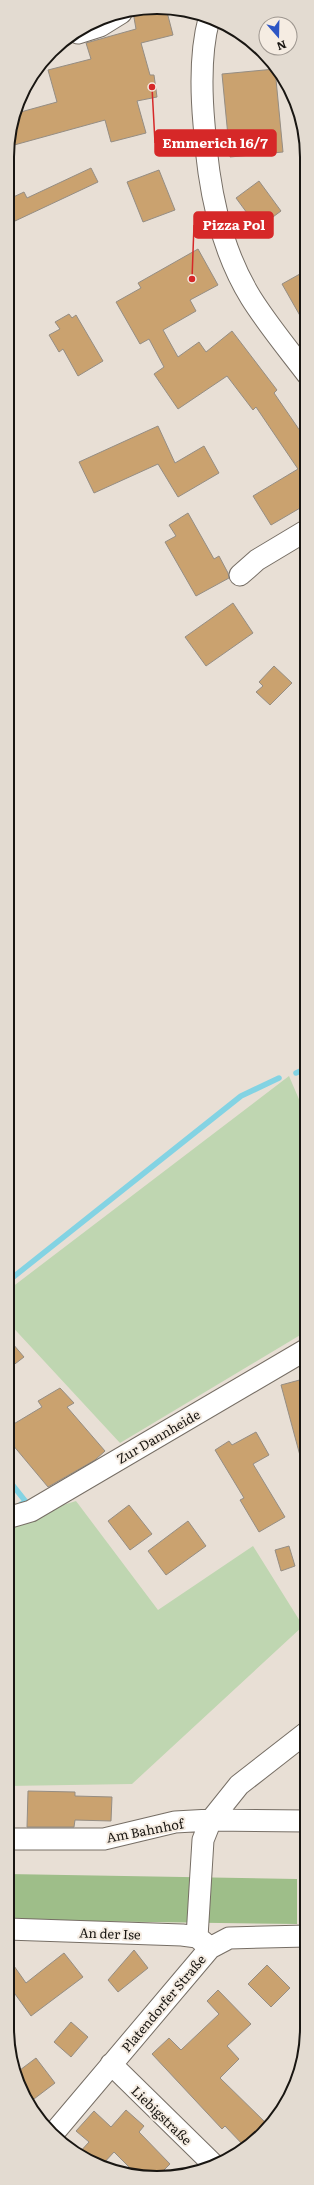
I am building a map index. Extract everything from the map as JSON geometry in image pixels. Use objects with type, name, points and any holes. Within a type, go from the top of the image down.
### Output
[{"type":"street","points":[[208,24],[201,90],[210,182],[222,234],[236,270],[251,297],[300,364]]},
{"type":"street","points":[[240,576],[258,560],[300,534]]},
{"type":"street","name":"Zur Dannheide","points":[[14,1516],[31,1511],[300,1353]]},
{"type":"street","points":[[204,1943],[203,1840],[211,1820],[239,1786],[300,1738]]},
{"type":"street","name":"Am Bahnhof","points":[[14,1839],[104,1839],[175,1822],[211,1820],[300,1821]]},
{"type":"street","name":"An der Ise","points":[[14,1929],[182,1935],[204,1943]]},
{"type":"street","name":"Platendorfer Straße","points":[[57,2130],[111,2064],[204,1943],[229,1938],[300,1936]]},
{"type":"street","name":"Liebigstraße","points":[[111,2064],[210,2161]]},
{"type":"green space","points":[[289,1076],[300,1102],[300,1335],[120,1443],[14,1329],[14,1286]]},
{"type":"green space","points":[[76,1501],[158,1610],[253,1546],[300,1621],[300,1629],[132,1784],[14,1786],[14,1520]]},
{"type":"green space","points":[[14,1874],[297,1879],[297,1924],[14,1920]]},
{"type":"building","points":[[168,14],[173,35],[141,43],[150,75],[154,75],[157,97],[137,101],[146,133],[111,142],[105,120],[14,145],[22,112],[57,102],[48,70],[91,59],[86,43],[136,29],[134,16]]},
{"type":"building","points":[[270,70],[276,78],[283,152],[230,157],[222,74]]},
{"type":"building","points":[[91,168],[98,182],[15,221],[14,197],[24,192],[27,198]]},
{"type":"building","points":[[159,170],[175,210],[143,222],[127,182]]},
{"type":"building","points":[[259,181],[281,211],[258,228],[236,198]]},
{"type":"building","points":[[198,249],[218,285],[190,300],[196,311],[163,330],[178,357],[199,342],[206,352],[232,331],[277,390],[274,393],[300,431],[300,508],[271,525],[253,496],[298,469],[256,407],[253,410],[227,376],[178,409],[154,374],[164,367],[149,339],[140,344],[116,302],[141,288],[138,283]]},
{"type":"building","points":[[300,274],[300,316],[282,284]]},
{"type":"building","points":[[69,314],[72,318],[76,315],[103,361],[78,376],[63,349],[59,352],[49,335],[60,329],[55,322]]},
{"type":"building","points":[[158,426],[175,463],[204,446],[219,473],[178,497],[158,464],[94,493],[79,462]]},
{"type":"building","points":[[188,513],[214,559],[219,556],[229,578],[196,596],[165,542],[176,536],[169,525]]},
{"type":"building","points":[[233,603],[253,633],[206,666],[185,637]]},
{"type":"building","points":[[274,666],[292,683],[270,705],[256,692],[263,686],[259,682]]},
{"type":"building","points":[[14,1345],[24,1357],[14,1365]]},
{"type":"building","points":[[300,1380],[300,1456],[281,1385]]},
{"type":"building","points":[[60,1388],[74,1403],[67,1407],[105,1451],[95,1460],[48,1487],[14,1446],[14,1424],[42,1407],[38,1401]]},
{"type":"building","points":[[256,1432],[269,1455],[253,1464],[285,1517],[259,1532],[240,1500],[244,1498],[215,1450],[229,1441],[232,1445]]},
{"type":"building","points":[[129,1505],[152,1534],[130,1550],[108,1521]]},
{"type":"building","points":[[188,1521],[206,1546],[166,1575],[148,1551]]},
{"type":"building","points":[[289,1546],[295,1566],[281,1571],[275,1550]]},
{"type":"building","points":[[28,1791],[75,1792],[75,1796],[112,1797],[111,1821],[75,1820],[74,1827],[27,1827]]},
{"type":"building","points":[[134,1950],[148,1968],[118,1992],[108,1980]]},
{"type":"building","points":[[64,1953],[83,1977],[31,2016],[14,1993],[14,1966],[26,1983]]},
{"type":"building","points":[[267,1965],[290,1988],[271,2007],[248,1984]]},
{"type":"building","points":[[218,1990],[251,2024],[227,2046],[239,2059],[220,2078],[265,2122],[241,2143],[225,2126],[222,2129],[152,2054],[169,2038],[181,2050],[219,2014],[207,2001]]},
{"type":"building","points":[[71,2022],[88,2037],[71,2057],[54,2042]]},
{"type":"building","points":[[36,2058],[55,2083],[33,2100],[21,2070]]},
{"type":"building","points":[[126,2110],[144,2126],[139,2132],[170,2164],[163,2171],[138,2170],[130,2168],[114,2152],[106,2161],[82,2150],[89,2142],[76,2131],[94,2111],[111,2127]]},
{"type":"waterway","points":[[296,1073],[300,1071]]},
{"type":"waterway","points":[[14,1276],[241,1096],[279,1078]]},
{"type":"waterway","points":[[14,1487],[26,1502],[21,1504]]},
{"type":"place","name":"Emmerich 16/7","points":[[152,87]]},
{"type":"place","name":"Pizza Pol","points":[[192,279]]}]
